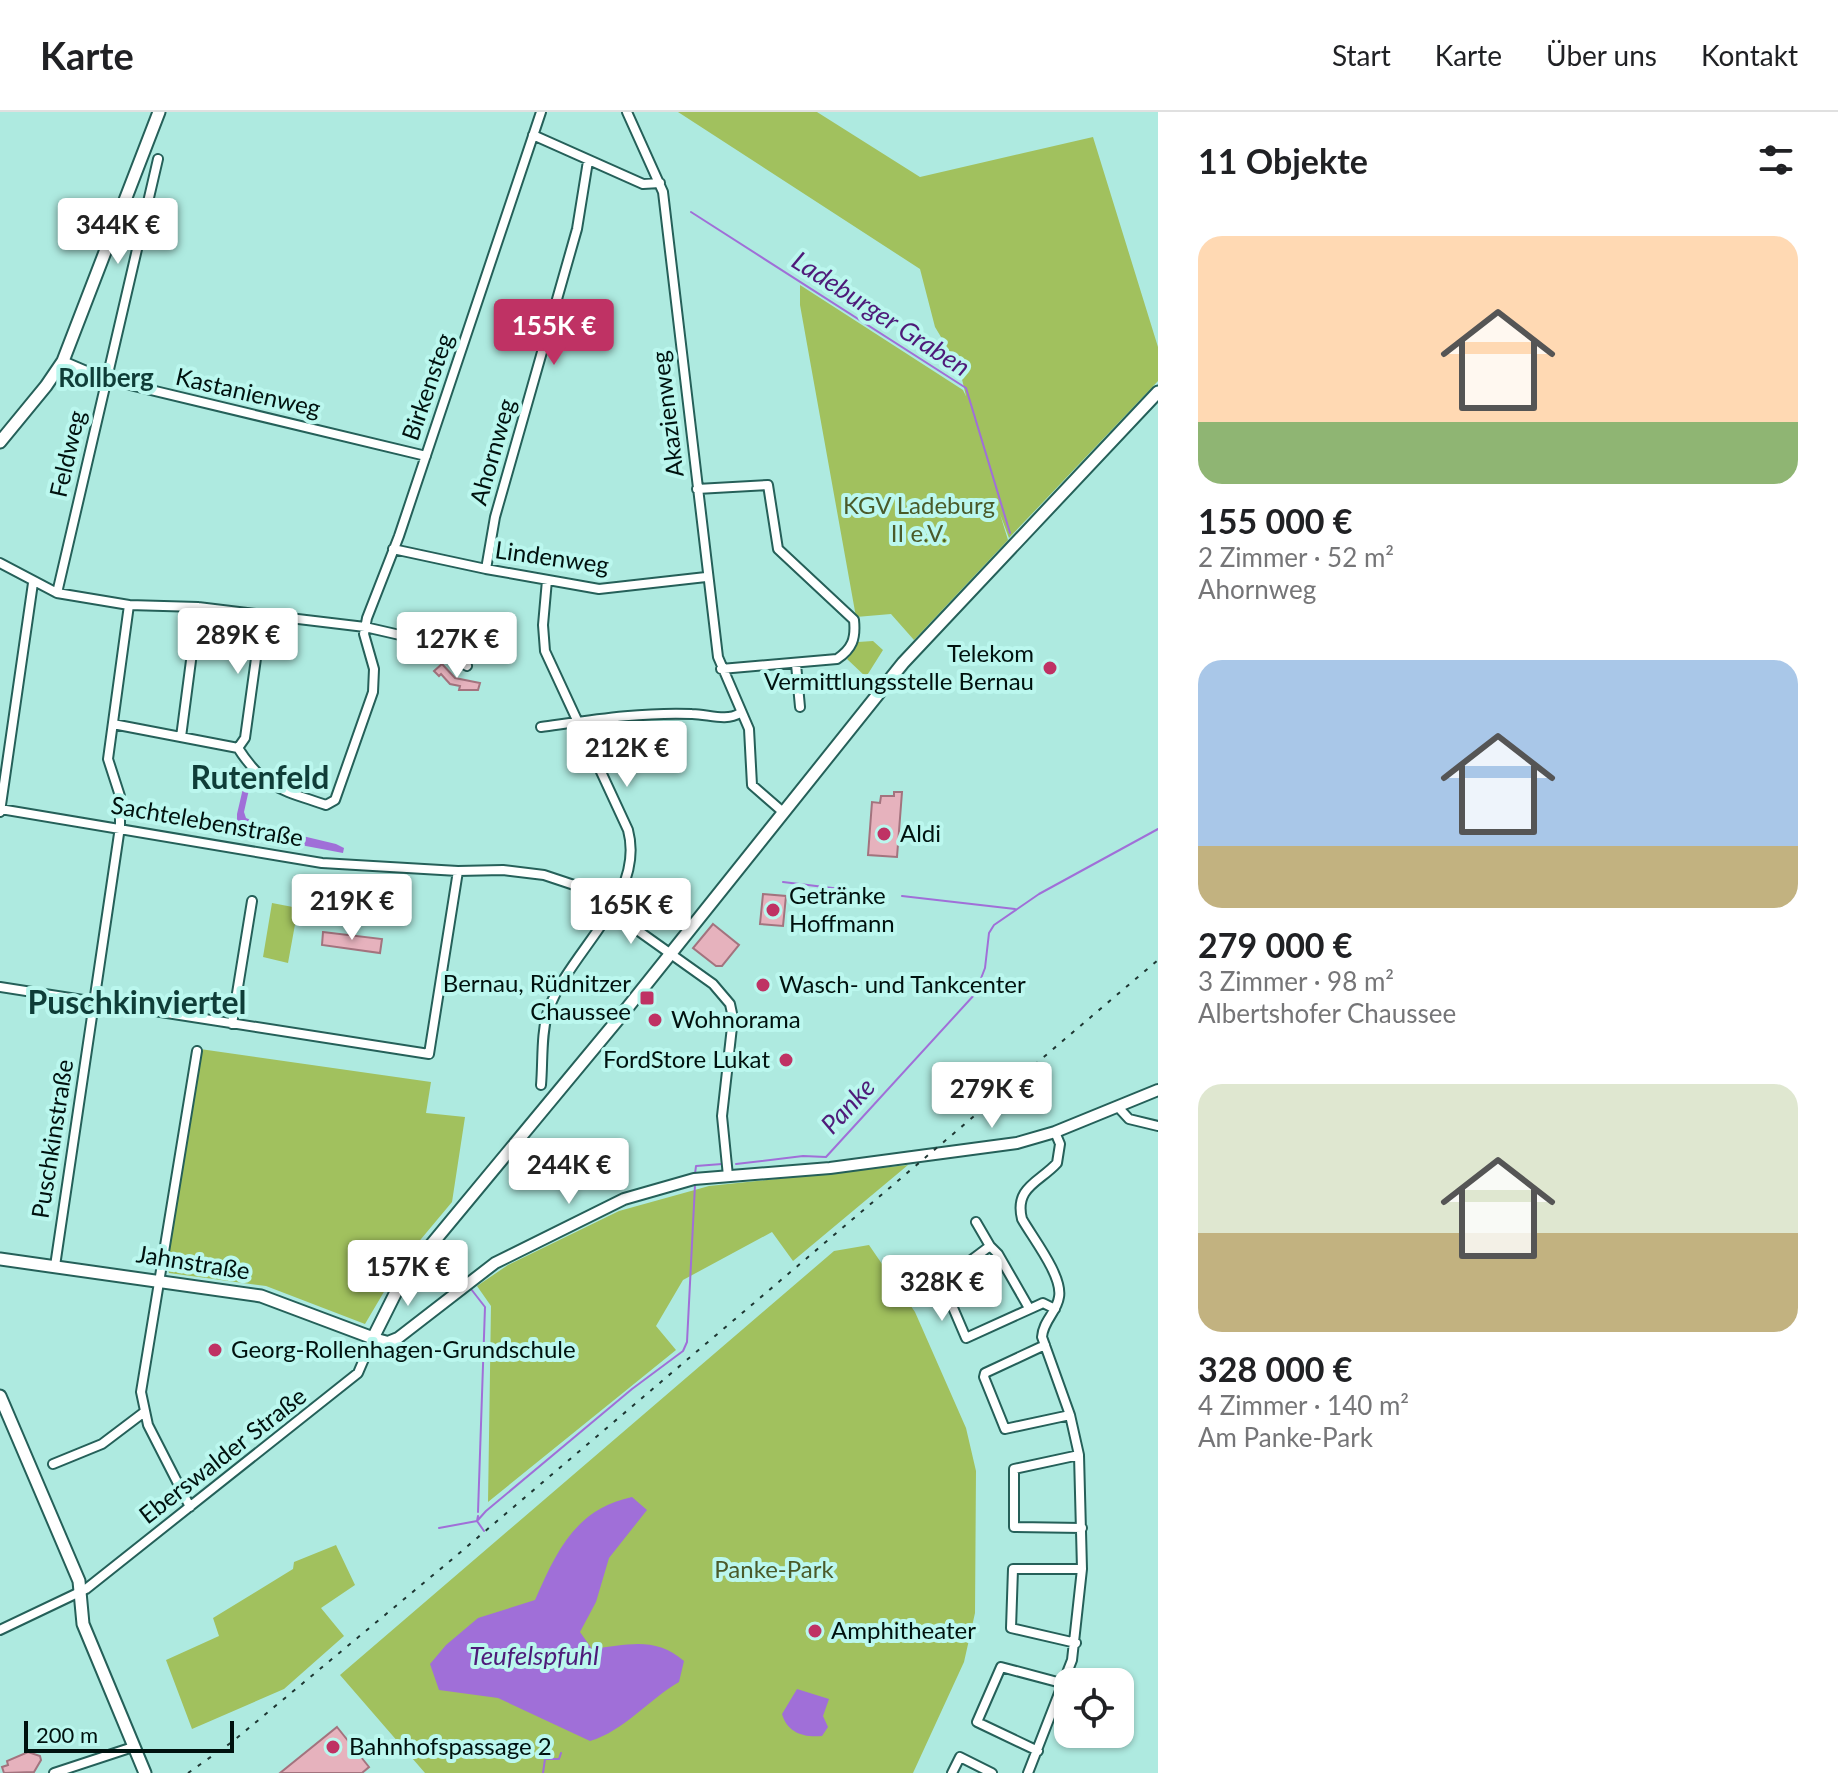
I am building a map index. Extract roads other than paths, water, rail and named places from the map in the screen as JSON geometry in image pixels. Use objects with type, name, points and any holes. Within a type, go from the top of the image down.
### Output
[{"type":"main road","points":[[0,442],[63,361],[159,112]]},
{"type":"main road","points":[[373,1338],[402,1280],[671,954],[903,663],[1158,392]]},
{"type":"main road","name":"Jahnstraße","points":[[0,1259],[261,1296],[373,1338]]},
{"type":"main road","points":[[0,1396],[79,1581],[83,1624],[145,1773]]},
{"type":"street","name":"Birkensteg","points":[[365,627],[426,456],[541,112]]},
{"type":"street","name":"Akazienweg","points":[[627,112],[660,183],[706,577],[721,669],[749,729],[752,785],[783,812]]},
{"type":"street","points":[[533,135],[643,184],[660,183]]},
{"type":"street","name":"Feldweg","points":[[57,593],[158,159]]},
{"type":"street","name":"Ahornweg","points":[[486,569],[495,517],[577,229],[588,161]]},
{"type":"street","name":"Kastanienweg","points":[[63,361],[105,379],[426,456]]},
{"type":"street","points":[[697,489],[768,485],[778,549],[854,620],[855,639],[845,654],[837,659],[721,669]]},
{"type":"street","name":"Lindenweg","points":[[393,549],[599,589],[706,577]]},
{"type":"street","points":[[0,563],[57,593],[129,605],[198,607],[365,627],[426,641],[467,666]]},
{"type":"street","points":[[541,1085],[547,1013],[567,971],[630,873],[633,849],[628,830],[552,669],[543,639],[547,580]]},
{"type":"street","points":[[0,810],[33,583]]},
{"type":"street","name":"Puschkinstraße","points":[[55,1266],[120,827],[120,796],[108,759],[129,605]]},
{"type":"street","points":[[181,737],[198,607]]},
{"type":"street","points":[[238,748],[245,738],[262,615]]},
{"type":"street","points":[[113,724],[238,748],[251,769],[271,786],[326,805],[335,800],[373,692],[374,669],[365,644],[365,627]]},
{"type":"street","points":[[796,664],[800,707]]},
{"type":"street","points":[[541,727],[640,714],[734,717],[740,713]]},
{"type":"street","name":"Sachtelebenstraße","points":[[0,810],[120,827],[322,863],[458,871],[512,870],[544,875],[574,885],[723,992],[730,1004],[733,1018],[722,1116],[728,1176]]},
{"type":"street","points":[[0,987],[429,1054],[458,871]]},
{"type":"street","points":[[232,1024],[252,901]]},
{"type":"street","points":[[190,1507],[143,1413],[141,1392],[197,1051]]},
{"type":"street","points":[[373,1338],[388,1342],[398,1338],[495,1263],[624,1199],[694,1179],[934,1156],[1017,1143],[1055,1132],[1158,1090]]},
{"type":"street","points":[[1118,1107],[1129,1119],[1158,1126]]},
{"type":"street","points":[[1055,1132],[1060,1144],[1057,1163],[1027,1186],[1019,1209],[1059,1286],[1060,1296],[1043,1329],[1045,1345],[1070,1415],[1079,1455],[1082,1569],[1076,1643],[1069,1668]]},
{"type":"street","points":[[976,1222],[1029,1308]]},
{"type":"street","points":[[990,1246],[942,1282],[966,1338],[1043,1303],[1055,1309]]},
{"type":"street","name":"Eberswalder Straße","points":[[0,1630],[81,1593],[358,1373],[373,1338]]},
{"type":"street","points":[[1045,1345],[985,1373],[984,1377],[1005,1429],[1070,1415]]},
{"type":"street","points":[[53,1464],[102,1444],[143,1413]]},
{"type":"street","points":[[1079,1455],[1014,1469],[1014,1527],[1082,1528]]},
{"type":"street","points":[[1076,1643],[1011,1628],[1013,1569],[1082,1569]]},
{"type":"street","points":[[1038,1751],[977,1722],[1001,1667],[1054,1681]]},
{"type":"street","points":[[1028,1773],[1054,1711]]},
{"type":"street","points":[[54,1773],[133,1747]]},
{"type":"street","points":[[952,1773],[960,1757],[992,1773]]},
{"type":"water","points":[[247,782],[250,785],[244,812],[246,818],[269,828],[336,844],[344,848],[343,853],[237,833],[237,814]]},
{"type":"water","name":"Teufelspfuhl","points":[[632,1497],[647,1510],[609,1558],[596,1602],[580,1632],[592,1649],[641,1644],[673,1653],[684,1661],[679,1682],[625,1723],[590,1741],[498,1698],[439,1690],[430,1664],[446,1645],[478,1618],[535,1600],[561,1549],[582,1522],[596,1511]]},
{"type":"water","points":[[797,1689],[829,1699],[823,1716],[828,1727],[822,1736],[797,1732],[784,1720],[782,1714]]},
{"type":"waterway","name":"Ladeburger Graben","points":[[691,212],[966,388],[1010,533]]},
{"type":"waterway","name":"Panke","points":[[736,1164],[803,1156],[826,1157],[975,994],[985,968],[989,933],[994,925],[1039,894],[1158,829]]},
{"type":"waterway","points":[[783,882],[849,890]]},
{"type":"waterway","points":[[902,896],[1015,909]]},
{"type":"waterway","name":"Panke","points":[[695,1174],[696,1166],[722,1164]]},
{"type":"waterway","name":"Panke","points":[[484,1531],[477,1521],[486,1511],[632,1389],[683,1351],[687,1342],[695,1185]]},
{"type":"waterway","points":[[471,1289],[485,1307],[478,1512]]},
{"type":"waterway","points":[[439,1528],[477,1521],[478,1516]]},
{"type":"waterway","name":"Panke","points":[[543,1773],[545,1759],[559,1759],[561,1753]]},
{"type":"railway","points":[[188,1773],[232,1742],[450,1561],[1158,960]]},
{"type":"place","name":"Telekom Vermittlungsstelle Bernau","points":[[1050,668]]},
{"type":"place","name":"Aldi","points":[[884,834]]},
{"type":"place","name":"Getränke Hoffmann","points":[[773,910]]},
{"type":"place","name":"Wasch- und Tankcenter","points":[[763,985]]},
{"type":"place","name":"Bernau, Rüdnitzer Chaussee","points":[[647,998]]},
{"type":"place","name":"Wohnorama","points":[[655,1020]]},
{"type":"place","name":"FordStore Lukat","points":[[786,1060]]},
{"type":"place","name":"Georg-Rollenhagen-Grundschule","points":[[215,1350]]},
{"type":"place","name":"Amphitheater","points":[[815,1631]]},
{"type":"place","name":"Bahnhofspassage 2","points":[[333,1747]]},
{"type":"district","name":"Rollberg","points":[[106,378]]},
{"type":"district","name":"Rutenfeld","points":[[260,778]]},
{"type":"district","name":"Puschkinviertel","points":[[137,1003]]},
{"type":"park label","name":"KGV Ladeburg II e.V.","points":[[919,520]]},
{"type":"park label","name":"Panke-Park","points":[[774,1570]]}]
